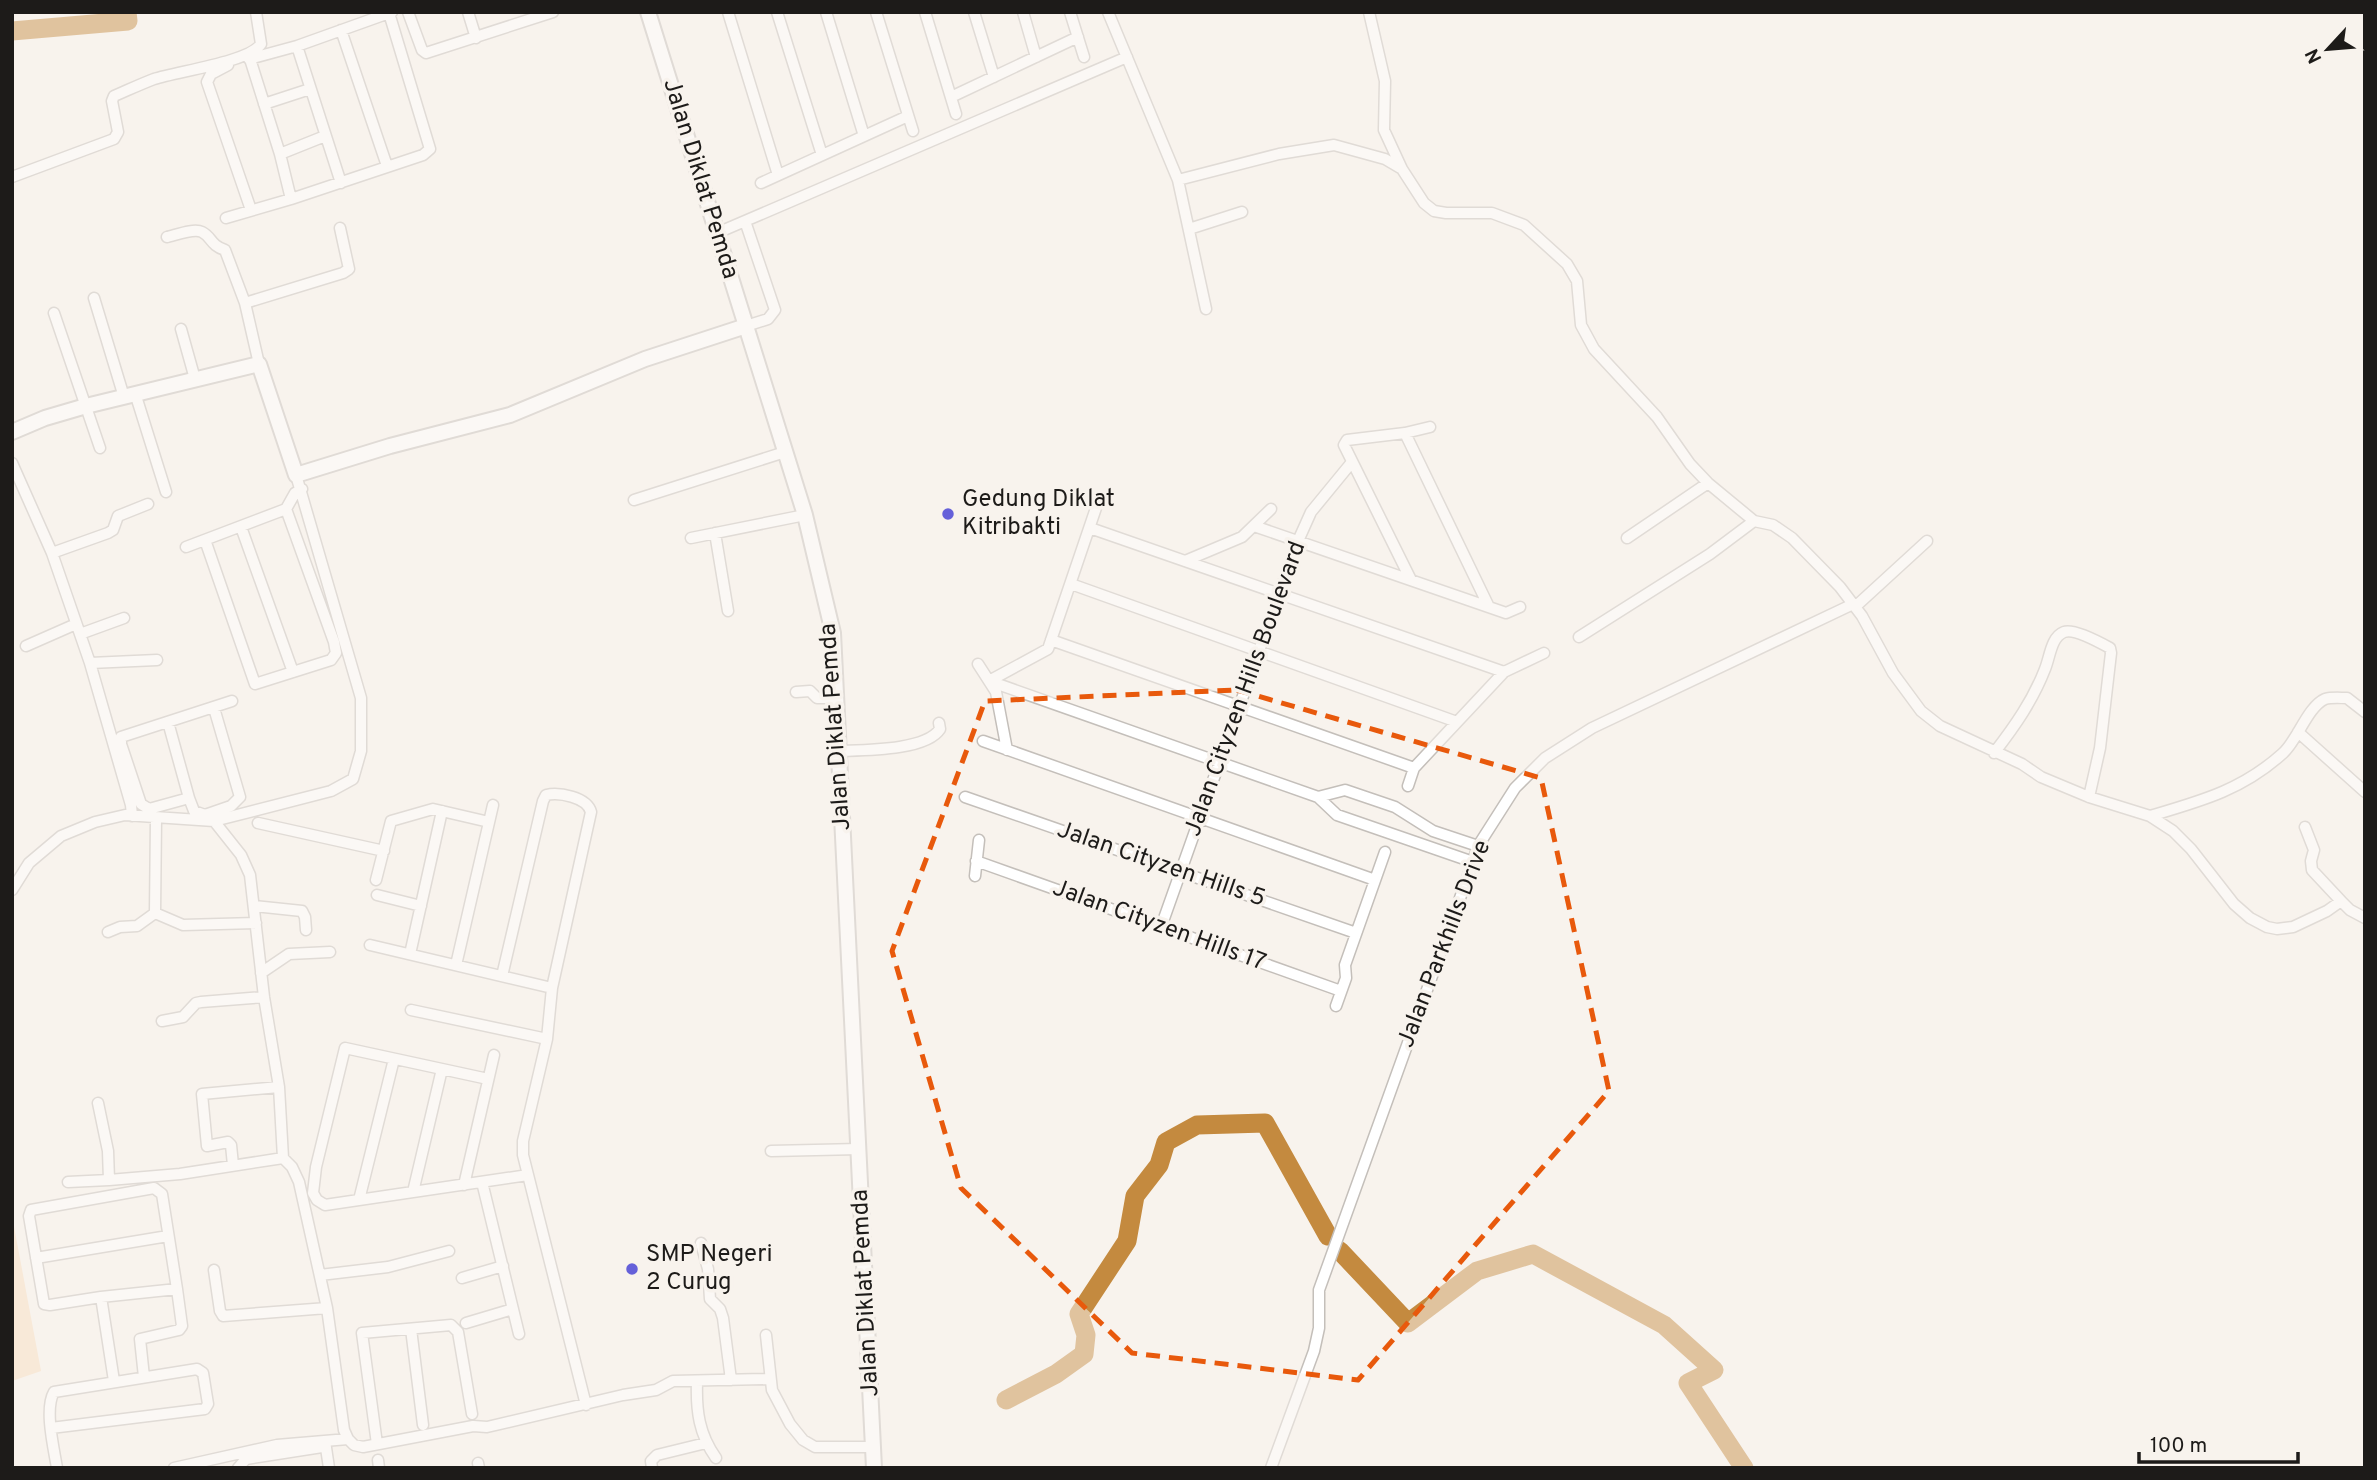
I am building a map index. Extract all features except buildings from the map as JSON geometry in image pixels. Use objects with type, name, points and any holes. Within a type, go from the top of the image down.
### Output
[{"type":"street","points":[[12,177],[114,139],[118,132],[112,101],[114,96],[153,79],[235,59],[257,50],[261,44],[256,12]]},
{"type":"street","points":[[408,12],[422,50],[426,54]]},
{"type":"street","points":[[468,12],[476,38]]},
{"type":"street","points":[[404,60],[476,38],[522,17],[553,12]]},
{"type":"street","name":"Jalan Diklat Pemda","points":[[648,12],[805,515],[833,632],[874,1468]]},
{"type":"street","points":[[728,12],[778,175]]},
{"type":"street","points":[[777,12],[822,155]]},
{"type":"street","points":[[826,12],[864,136]]},
{"type":"street","points":[[876,12],[913,131]]},
{"type":"street","points":[[925,12],[956,114]]},
{"type":"street","points":[[974,12],[994,76]]},
{"type":"street","points":[[1023,12],[1037,57]]},
{"type":"street","points":[[1070,12],[1084,57]]},
{"type":"street","points":[[1108,12],[1178,180],[1206,309]]},
{"type":"street","points":[[1369,12],[1385,81],[1384,130],[1402,169],[1424,203],[1434,211],[1492,213],[1510,218],[1524,225],[1567,264],[1577,281],[1581,325],[1594,349],[1657,417],[1690,464],[1708,482],[1754,521],[1773,525],[1792,538],[1840,586],[1893,673],[1921,711],[1940,726],[2022,764],[2041,777],[2089,797],[2150,816],[2173,831],[2191,849],[2234,904],[2250,918],[2267,927],[2292,927],[2327,911],[2341,901]]},
{"type":"street","points":[[226,218],[424,155],[430,149],[391,13],[297,46],[220,68],[211,74],[207,82],[251,210]]},
{"type":"street","points":[[341,30],[387,166]]},
{"type":"street","points":[[951,97],[1078,37]]},
{"type":"street","points":[[297,46],[341,183]]},
{"type":"street","points":[[717,233],[1126,57]]},
{"type":"street","points":[[250,59],[291,199]]},
{"type":"street","points":[[264,104],[310,89]]},
{"type":"street","points":[[761,183],[908,116]]},
{"type":"street","points":[[280,154],[325,136]]},
{"type":"street","points":[[1178,180],[1279,154],[1334,145],[1385,159],[1402,169]]},
{"type":"street","points":[[1189,229],[1242,212]]},
{"type":"street","points":[[296,475],[390,446],[510,415],[645,359],[768,319],[775,310],[745,221]]},
{"type":"street","points":[[245,303],[349,269],[340,228]]},
{"type":"street","points":[[12,463],[52,553],[90,663],[131,805],[140,813],[156,818],[214,821],[331,791],[353,779],[361,751],[361,698],[302,489],[259,364],[245,303],[225,250],[213,245],[204,233],[198,231],[167,237]]},
{"type":"street","points":[[94,298],[166,492]]},
{"type":"street","points":[[54,313],[100,448]]},
{"type":"street","points":[[181,329],[195,379]]},
{"type":"street","points":[[12,432],[45,418],[86,406],[259,364]]},
{"type":"street","points":[[1411,580],[1344,445],[1347,440],[1430,427]]},
{"type":"street","points":[[1405,433],[1489,607]]},
{"type":"street","points":[[634,499],[785,452]]},
{"type":"street","name":"Jalan Cityzen Hills Boulevard","points":[[1161,927],[1298,541],[1311,512],[1352,461]]},
{"type":"street","points":[[1627,538],[1708,482]]},
{"type":"street","points":[[186,547],[286,509],[295,493],[302,489]]},
{"type":"street","points":[[52,553],[108,533],[116,526],[118,516],[148,504]]},
{"type":"street","points":[[989,681],[1048,649],[1097,508]]},
{"type":"street","points":[[205,540],[257,685],[331,660],[336,653],[334,642],[286,509]]},
{"type":"street","points":[[1185,561],[1242,537],[1271,509]]},
{"type":"street","points":[[691,538],[805,515]]},
{"type":"street","points":[[1579,638],[1710,554],[1754,521]]},
{"type":"street","points":[[1254,526],[1506,613],[1520,607]]},
{"type":"street","points":[[241,527],[293,672]]},
{"type":"street","points":[[1090,528],[1504,672]]},
{"type":"street","points":[[715,533],[728,611]]},
{"type":"street","name":"Jalan Parkhills Drive","points":[[1271,1468],[1314,1351],[1319,1328],[1319,1290],[1478,846],[1515,788],[1545,758],[1592,728],[1852,606],[1927,541]]},
{"type":"street","points":[[1070,584],[1457,722]]},
{"type":"street","points":[[26,646],[124,618]]},
{"type":"street","points":[[1994,753],[2036,693],[2055,640],[2062,632],[2070,630],[2102,643],[2111,653],[2100,748],[2089,797]]},
{"type":"street","points":[[1051,640],[1414,768]]},
{"type":"street","points":[[1408,786],[1414,768],[1504,672],[1544,653]]},
{"type":"street","points":[[90,663],[157,660]]},
{"type":"street","points":[[978,664],[996,692],[1007,750]]},
{"type":"street","points":[[989,681],[1318,797],[1337,815],[1473,862]]},
{"type":"street","points":[[796,692],[810,691],[817,698],[838,698]]},
{"type":"street","points":[[2150,816],[2200,801],[2250,780],[2286,751],[2325,699],[2347,698],[2365,712]]},
{"type":"street","points":[[140,813],[142,804],[121,738],[232,701]]},
{"type":"street","points":[[168,722],[191,808],[205,816],[231,806],[240,797],[214,708]]},
{"type":"street","points":[[839,751],[881,749],[915,743],[934,736],[940,729],[939,723]]},
{"type":"street","points":[[2298,732],[2365,792]]},
{"type":"street","points":[[982,741],[1375,880]]},
{"type":"street","points":[[1318,797],[1345,790],[1395,807],[1433,831],[1478,846]]},
{"type":"street","points":[[502,976],[543,801],[546,795],[553,793],[584,800],[591,811],[552,988],[547,1039],[523,1140],[523,1155],[586,1405]]},
{"type":"street","name":"Jalan Cityzen Hills 5","points":[[965,797],[1356,933]]},
{"type":"street","points":[[12,890],[29,863],[61,836],[95,822],[140,813],[188,798]]},
{"type":"street","points":[[456,965],[493,805]]},
{"type":"street","points":[[376,880],[391,821],[433,809],[489,822]]},
{"type":"street","points":[[410,954],[442,811]]},
{"type":"street","points":[[155,913],[156,818]]},
{"type":"street","points":[[214,821],[247,865],[279,1087],[282,1158],[292,1167],[299,1182],[327,1308],[344,1430],[348,1439],[354,1445],[363,1447],[473,1426],[487,1427],[656,1390],[673,1381],[769,1379]]},
{"type":"street","points":[[258,823],[384,851]]},
{"type":"street","points":[[2305,827],[2314,850],[2312,870],[2350,910],[2365,918]]},
{"type":"street","points":[[975,876],[979,840]]},
{"type":"street","points":[[1336,1006],[1346,978],[1345,965],[1385,852]]},
{"type":"street","name":"Jalan Cityzen Hills 17","points":[[976,861],[1341,991]]},
{"type":"street","points":[[377,895],[421,905]]},
{"type":"street","points":[[254,906],[303,911],[306,930]]},
{"type":"street","points":[[155,913],[183,925],[256,923]]},
{"type":"street","points":[[108,932],[120,927],[137,926],[155,913]]},
{"type":"street","points":[[370,945],[552,988]]},
{"type":"street","points":[[261,973],[289,954],[330,952]]},
{"type":"street","points":[[162,1021],[183,1017],[196,1003],[264,997]]},
{"type":"street","points":[[411,1010],[547,1039]]},
{"type":"street","points":[[488,1079],[345,1048],[316,1167],[313,1193],[317,1200],[325,1205],[528,1175]]},
{"type":"street","points":[[464,1185],[494,1055]]},
{"type":"street","points":[[359,1200],[394,1059]]},
{"type":"street","points":[[413,1192],[442,1069]]},
{"type":"street","points":[[233,1165],[231,1145],[228,1142],[207,1146],[202,1094],[279,1087]]},
{"type":"street","points":[[98,1103],[108,1151],[109,1180]]},
{"type":"street","points":[[771,1151],[859,1149]]},
{"type":"street","points":[[68,1182],[180,1174],[282,1158]]},
{"type":"street","points":[[482,1182],[519,1334]]},
{"type":"street","points":[[144,1377],[140,1339],[180,1330],[182,1326],[177,1289],[162,1194],[156,1188],[30,1210],[42,1299],[46,1305],[177,1289]]},
{"type":"street","points":[[36,1258],[168,1236]]},
{"type":"street","points":[[701,1242],[708,1269],[710,1299],[720,1309],[723,1318],[731,1380]]},
{"type":"street","points":[[320,1275],[388,1267],[449,1251]]},
{"type":"street","points":[[462,1278],[503,1266]]},
{"type":"street","points":[[214,1270],[220,1311],[223,1315],[327,1308]]},
{"type":"street","points":[[102,1297],[114,1381]]},
{"type":"street","points":[[466,1323],[513,1309]]},
{"type":"street","points":[[377,1444],[362,1333],[451,1325],[456,1329],[472,1414]]},
{"type":"street","points":[[411,1329],[423,1425]]},
{"type":"street","points":[[766,1335],[772,1390],[790,1424],[809,1445],[873,1447]]},
{"type":"street","points":[[51,1428],[207,1408],[203,1374],[199,1370],[54,1392],[51,1399],[51,1428],[57,1468]]},
{"type":"street","points":[[698,1382],[696,1407],[706,1443],[716,1458]]},
{"type":"street","points":[[238,1468],[246,1459],[285,1454],[348,1439]]},
{"type":"street","points":[[652,1468],[651,1461],[657,1455],[706,1443]]},
{"type":"street","points":[[177,1467],[277,1445],[325,1444]]},
{"type":"street","points":[[325,1444],[329,1468]]},
{"type":"street","points":[[285,1454],[288,1468]]},
{"type":"highlighted area","points":[[1237,690],[1541,778],[1609,1091],[1358,1380],[1132,1353],[961,1188],[892,951],[985,701]]},
{"type":"shaded area","points":[[12,1216],[41,1371],[12,1381]]},
{"type":"waterway","points":[[12,31],[128,21],[127,12]]},
{"type":"waterway","points":[[1006,1400],[1056,1374],[1084,1354],[1086,1335],[1079,1314],[1127,1241],[1135,1196],[1159,1165],[1166,1142],[1197,1125],[1265,1123],[1328,1236]]},
{"type":"waterway","points":[[1340,1251],[1408,1323],[1477,1271],[1533,1254],[1664,1325],[1714,1370],[1688,1383],[1744,1468]]},
{"type":"place","name":"Gedung Diklat Kitribakti","points":[[948,514]]},
{"type":"place","name":"SMP Negeri 2 Curug","points":[[632,1269]]}]
